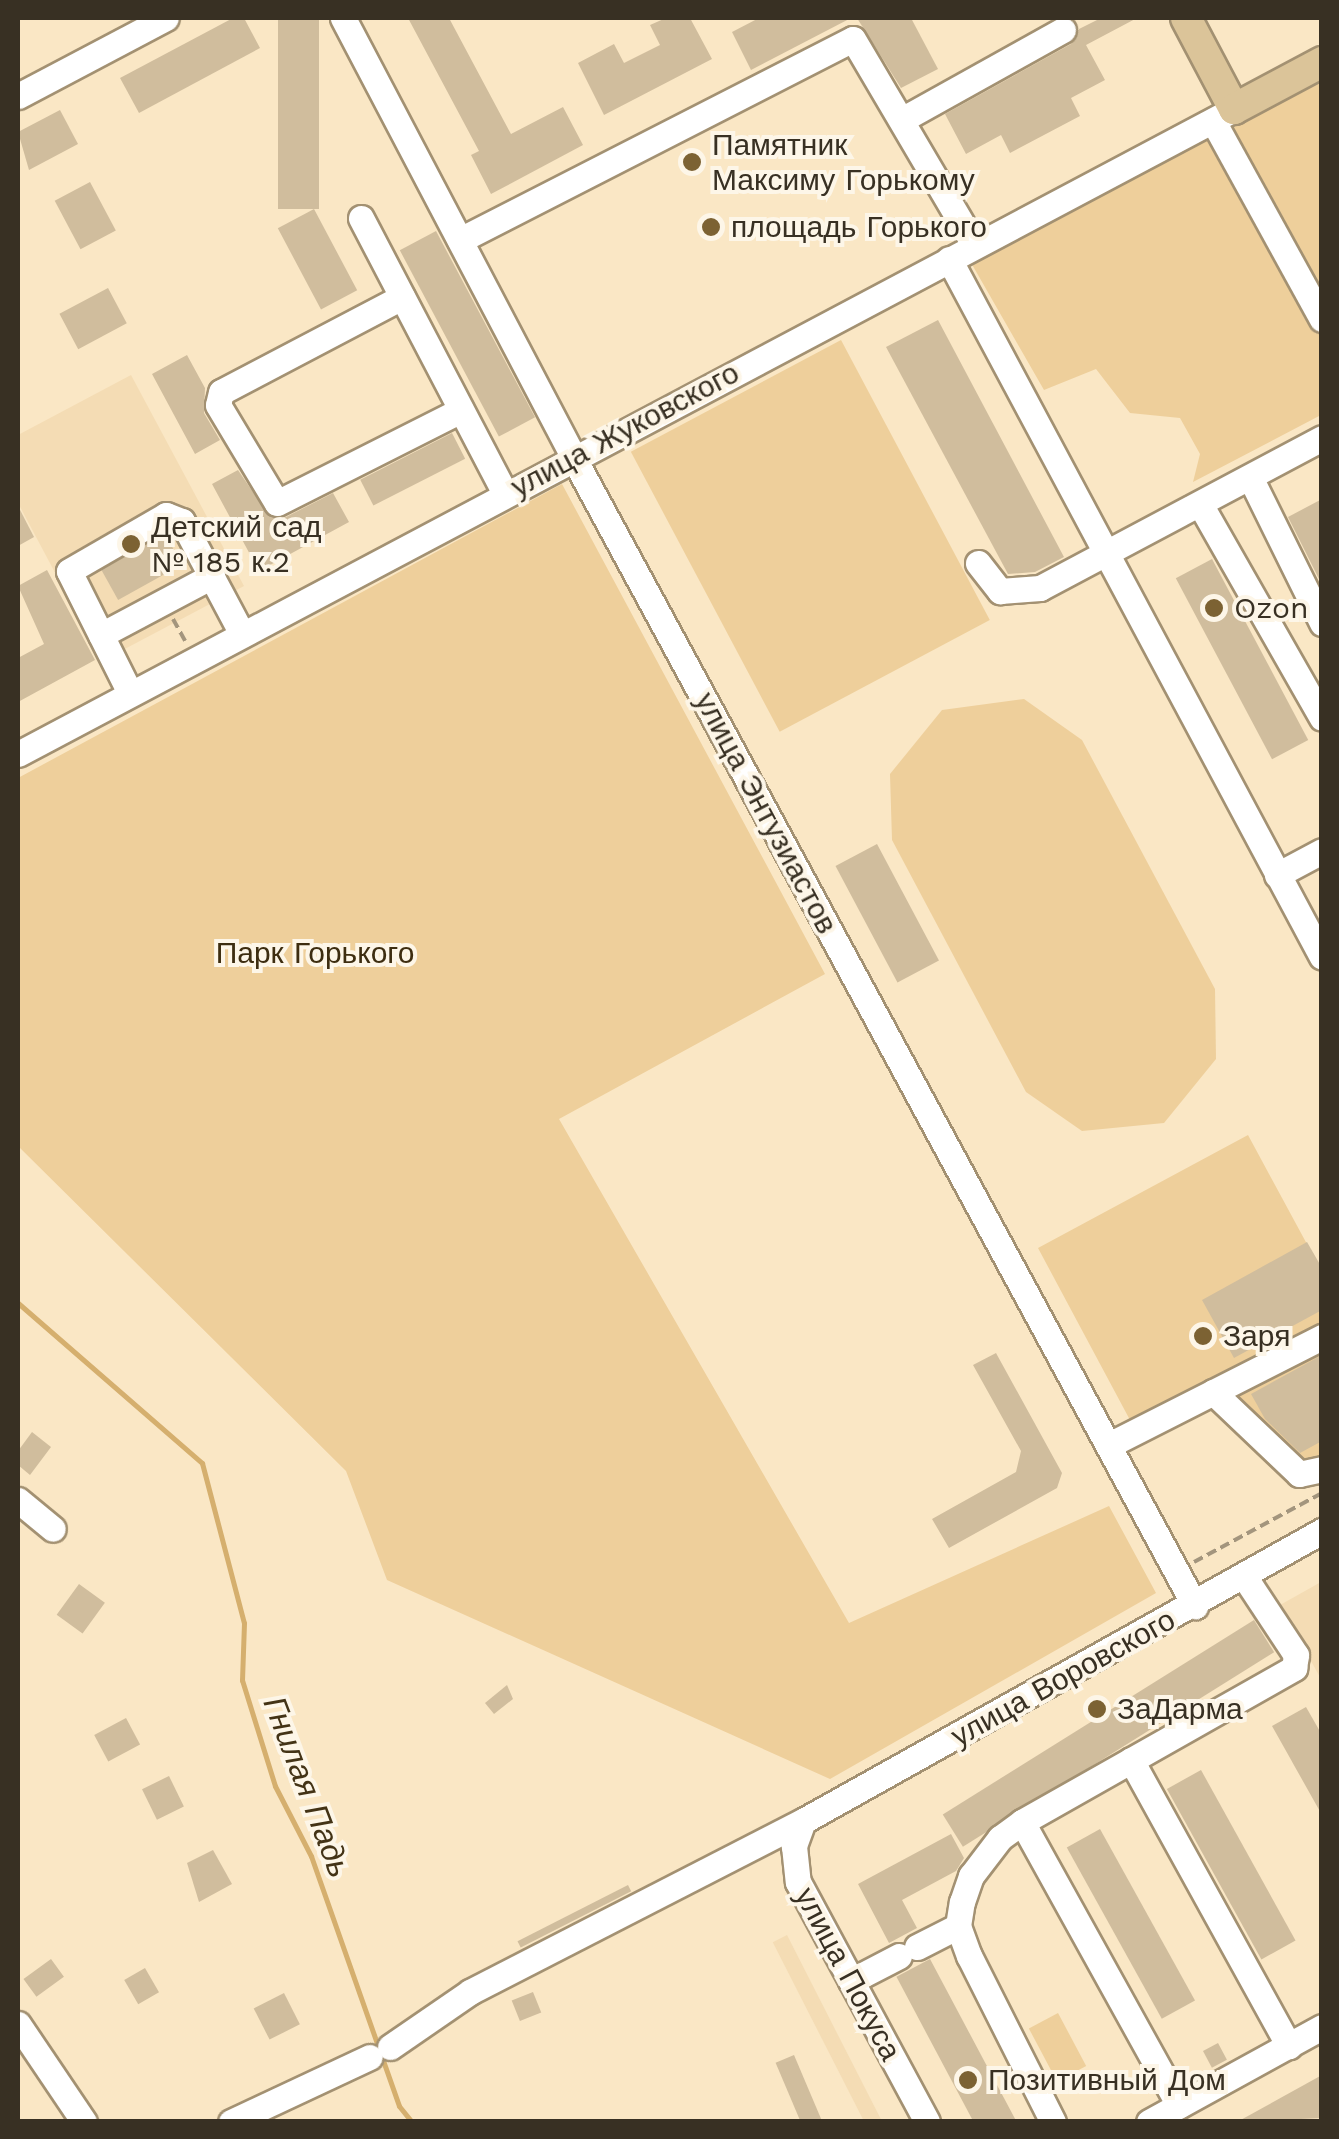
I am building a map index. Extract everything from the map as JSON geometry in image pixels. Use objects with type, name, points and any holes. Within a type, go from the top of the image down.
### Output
[{"type":"main road","points":[[1186,18],[1224,115],[1322,62]]},
{"type":"street","points":[[18,96],[166,18]]},
{"type":"street","name":"улица Энтузиастов","points":[[343,18],[573,457],[1196,1606]]},
{"type":"street","points":[[903,119],[1063,30]]},
{"type":"street","points":[[460,240],[842,40],[862,46],[975,246]]},
{"type":"street","points":[[1224,115],[1322,319]]},
{"type":"street","name":"улица Жуковского","points":[[18,754],[1224,115]]},
{"type":"street","points":[[361,218],[505,493]]},
{"type":"street","points":[[949,259],[1322,957]]},
{"type":"street","points":[[402,297],[222,392],[218,405],[276,503],[461,410]]},
{"type":"street","points":[[978,563],[992,584],[1013,594],[1040,588],[1322,438]]},
{"type":"street","points":[[1250,477],[1322,622]]},
{"type":"street","points":[[1200,504],[1322,718]]},
{"type":"street","points":[[130,693],[70,578],[72,565],[166,515],[182,521],[242,634]]},
{"type":"street","points":[[101,636],[212,576]]},
{"type":"street","points":[[1277,875],[1322,851]]},
{"type":"street","points":[[1108,1445],[1322,1336]]},
{"type":"street","points":[[1213,1392],[1299,1474],[1322,1470]]},
{"type":"street","points":[[18,1500],[53,1529]]},
{"type":"street","name":"улица Воровского","points":[[231,2122],[271,2112],[380,2052],[470,1992],[803,1821],[1196,1606],[1322,1531]]},
{"type":"street","points":[[1053,2122],[958,1926],[971,1876],[1000,1838],[1022,1822],[1294,1668],[1296,1655],[1244,1576]]},
{"type":"street","points":[[1132,1760],[1288,2046]]},
{"type":"street","name":"улица Покуса","points":[[803,1821],[794,1846],[798,1882],[926,2122]]},
{"type":"street","points":[[1022,1822],[1179,2105]]},
{"type":"street","points":[[851,1981],[958,1926]]},
{"type":"street","points":[[18,2024],[84,2122]]},
{"type":"street","points":[[1149,2122],[1322,2027]]},
{"type":"path","points":[[163,602],[195,659]]},
{"type":"path","points":[[1177,1571],[1322,1493]]},
{"type":"shaded area","name":"Детский сад № 185 к.2","points":[[131,375],[244,586],[102,661],[18,503],[18,435]]},
{"type":"shaded area","points":[[1321,1582],[1321,1679],[1280,1605]]},
{"type":"shaded area","points":[[787,1935],[881,2120],[864,2122],[773,1942]]},
{"type":"green space","points":[[1321,75],[1321,415],[1193,482],[1200,454],[1180,418],[1130,413],[1096,369],[1044,390],[970,261]]},
{"type":"green space","points":[[841,340],[990,620],[780,732],[631,452]]},
{"type":"green space","name":"Парк Горького","points":[[562,484],[825,974],[559,1119],[849,1623],[1109,1506],[1156,1593],[830,1779],[387,1580],[346,1471],[18,1146],[18,778]]},
{"type":"green space","points":[[1024,699],[1082,740],[1215,989],[1216,1059],[1164,1123],[1082,1131],[1026,1092],[892,840],[890,774],[942,710]]},
{"type":"green space","name":"Заря","points":[[1248,1135],[1321,1270],[1321,1477],[1305,1486],[1202,1403],[1138,1435],[1038,1248]]},
{"type":"green space","points":[[1058,2013],[1086,2066],[1057,2081],[1029,2028]]},
{"type":"building","points":[[233,18],[244,18],[260,48],[139,113],[120,78]]},
{"type":"building","points":[[278,18],[319,18],[319,209],[278,209]]},
{"type":"building","points":[[408,18],[449,18],[511,134],[563,107],[583,145],[491,194],[471,155],[479,151]]},
{"type":"building","points":[[666,18],[690,18],[712,59],[604,115],[578,63],[614,44],[624,63],[660,45],[650,25]]},
{"type":"building","points":[[759,18],[851,18],[751,70],[732,32]]},
{"type":"building","points":[[857,18],[911,18],[938,69],[901,88]]},
{"type":"building","points":[[1101,18],[1137,18],[1086,45],[1105,80],[1071,98],[1080,116],[1010,153],[1001,135],[966,154],[945,114],[1071,44],[1079,29]]},
{"type":"building","points":[[60,110],[78,144],[29,170],[18,132]]},
{"type":"building","points":[[90,182],[116,231],[81,249],[55,201]]},
{"type":"building","points":[[314,209],[357,290],[321,309],[278,228]]},
{"type":"building","points":[[436,231],[535,417],[499,437],[400,250]]},
{"type":"building","points":[[108,288],[127,323],[78,349],[59,314]]},
{"type":"building","points":[[938,320],[1064,557],[1035,572],[1008,574],[886,347]]},
{"type":"building","points":[[187,355],[205,388],[204,413],[220,440],[195,454],[152,374]]},
{"type":"building","points":[[452,433],[465,459],[373,506],[360,480]]},
{"type":"building","points":[[238,470],[270,517],[284,518],[333,493],[349,522],[259,571],[212,484]]},
{"type":"building","points":[[1322,499],[1322,585],[1288,517]]},
{"type":"building","points":[[18,506],[34,537],[18,546]]},
{"type":"building","points":[[165,534],[182,565],[118,600],[101,569]]},
{"type":"building","points":[[1212,559],[1308,740],[1272,759],[1176,578]]},
{"type":"building","points":[[47,570],[95,660],[18,702],[18,658],[44,644],[18,586]]},
{"type":"building","points":[[877,844],[939,961],[897,983],[836,866]]},
{"type":"building","points":[[1307,1242],[1322,1268],[1322,1310],[1234,1358],[1202,1300]]},
{"type":"building","points":[[996,1353],[1062,1473],[1057,1488],[949,1548],[932,1519],[1016,1472],[1021,1451],[973,1365]]},
{"type":"building","points":[[1322,1355],[1322,1441],[1300,1453],[1265,1419],[1251,1394]]},
{"type":"building","points":[[32,1432],[51,1447],[30,1475],[18,1465],[18,1451]]},
{"type":"building","points":[[79,1584],[105,1603],[83,1634],[57,1615]]},
{"type":"building","points":[[1254,1620],[1274,1652],[963,1847],[943,1814]]},
{"type":"building","points":[[507,1685],[513,1699],[494,1714],[485,1703]]},
{"type":"building","points":[[1306,1707],[1322,1735],[1322,1815],[1272,1726]]},
{"type":"building","points":[[126,1718],[140,1744],[108,1761],[94,1735]]},
{"type":"building","points":[[1201,1770],[1296,1941],[1261,1959],[1167,1789]]},
{"type":"building","points":[[169,1776],[184,1807],[157,1820],[142,1789]]},
{"type":"building","points":[[1100,1829],[1195,2000],[1162,2019],[1067,1847]]},
{"type":"building","points":[[951,1834],[964,1858],[956,1871],[902,1900],[917,1928],[889,1943],[858,1884]]},
{"type":"building","points":[[213,1850],[232,1884],[199,1902],[187,1863]]},
{"type":"building","points":[[628,1885],[631,1891],[521,1948],[518,1941]]},
{"type":"building","points":[[51,1959],[64,1977],[36,1997],[23,1979]]},
{"type":"building","points":[[930,1959],[1017,2122],[974,2122],[896,1977]]},
{"type":"building","points":[[145,1968],[159,1992],[138,2004],[124,1980]]},
{"type":"building","points":[[533,1992],[541,2012],[520,2021],[512,2001]]},
{"type":"building","points":[[284,1993],[300,2024],[270,2040],[254,2008]]},
{"type":"building","points":[[1218,2043],[1227,2060],[1212,2068],[1203,2051]]},
{"type":"building","points":[[794,2055],[822,2122],[801,2122],[776,2063]]},
{"type":"building","points":[[1322,2075],[1322,2118],[1237,2122]]},
{"type":"waterway","name":"Гнилая Падь","points":[[18,1303],[202,1463],[244,1623],[242,1680],[275,1786],[311,1856],[399,2106],[412,2122]]},
{"type":"place","name":"Памятник Максиму Горькому","points":[[692,162]]},
{"type":"place","name":"площадь Горького","points":[[711,227]]},
{"type":"place","name":"Детский сад № 185 к.2","points":[[131,544]]},
{"type":"place","name":"Ozon","points":[[1214,608]]},
{"type":"place","name":"Заря","points":[[1203,1336]]},
{"type":"place","name":"ЗаДарма","points":[[1097,1709]]},
{"type":"place","name":"Позитивный Дом","points":[[968,2080]]}]
